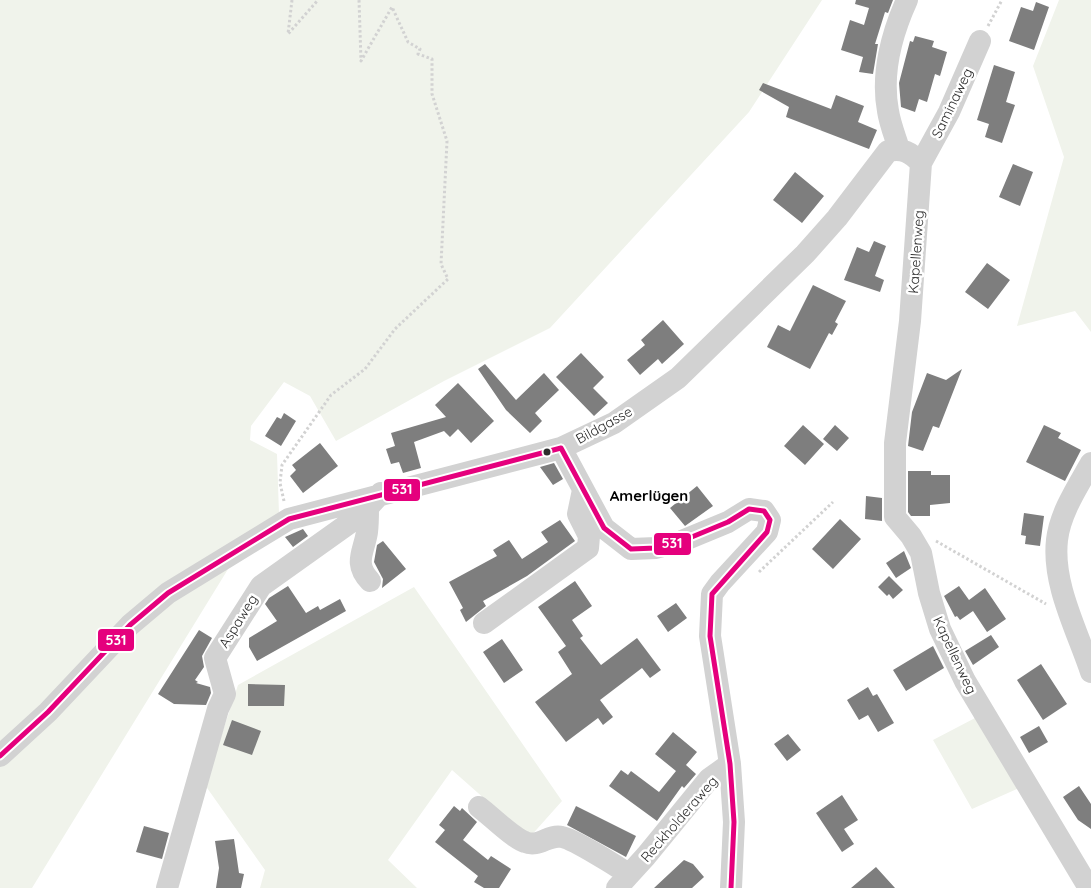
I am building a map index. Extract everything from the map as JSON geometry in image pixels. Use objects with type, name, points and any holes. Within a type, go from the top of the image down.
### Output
[{"type":"street","points":[[907,0],[896,25],[887,68],[888,110],[899,149],[911,153],[921,163]]},
{"type":"street","name":"Saminaweg","points":[[921,163],[949,112],[980,41]]},
{"type":"street","name":"Bildgasse","points":[[0,756],[48,712],[130,625],[168,593],[289,519],[374,500],[561,448],[614,423],[678,378],[805,254],[837,218],[888,151],[899,149]]},
{"type":"street","name":"Kapellenweg","points":[[921,163],[910,321],[896,443],[895,517],[921,553],[928,593],[940,629],[964,681],[1089,888]]},
{"type":"street","name":"Reckholderaweg","points":[[561,448],[604,528],[631,549],[656,548],[682,541],[728,522],[749,509],[764,511],[770,520],[767,532],[712,594],[710,636],[730,764],[734,822],[731,888]]},
{"type":"street","points":[[1091,463],[1076,490],[1058,538],[1056,560],[1064,594],[1091,672]]},
{"type":"street","points":[[484,623],[588,548],[589,536],[578,514],[583,490]]},
{"type":"street","points":[[370,580],[363,573],[360,553],[374,500]]},
{"type":"street","name":"Aspaweg","points":[[167,888],[218,709],[225,694],[215,658],[261,586],[362,514],[374,500]]},
{"type":"street","name":"Reckholderaweg","points":[[623,882],[710,779],[730,764]]},
{"type":"street","name":"Reckholderaweg","points":[[479,807],[525,842],[538,845],[550,838],[562,837],[619,867],[623,882]]},
{"type":"path","points":[[292,0],[288,34],[318,0]]},
{"type":"path","points":[[289,519],[280,483],[282,465],[331,395],[364,369],[395,330],[448,279],[442,264],[447,141],[432,94],[432,59],[418,54],[420,49],[408,42],[392,8],[361,60],[359,0]]},
{"type":"path","points":[[980,41],[1002,0]]},
{"type":"path","points":[[753,578],[833,502]]},
{"type":"path","points":[[917,546],[935,540],[1074,622]]},
{"type":"shaded area","points":[[0,0],[822,0],[749,112],[550,328],[444,381],[336,441],[310,396],[284,382],[251,426],[250,440],[277,454],[279,514],[249,535],[32,888],[0,888]]},
{"type":"shaded area","points":[[1059,0],[1091,0],[1091,332],[1075,311],[1017,326],[1064,157],[1033,66]]},
{"type":"shaded area","points":[[414,587],[562,801],[529,838],[452,770],[388,860],[417,888],[260,888],[265,870],[205,785],[238,685]]},
{"type":"shaded area","points":[[977,717],[1019,788],[972,809],[933,740]]},
{"type":"building","points":[[856,0],[893,0],[888,13],[885,12],[875,44],[878,44],[873,74],[859,72],[863,57],[841,50],[850,20],[864,25],[869,8],[855,4]]},
{"type":"building","points":[[1036,2],[1049,7],[1034,50],[1009,41],[1021,7],[1033,11]]},
{"type":"building","points":[[915,36],[934,41],[932,47],[947,52],[940,76],[935,74],[927,102],[919,99],[915,112],[901,107],[899,83],[910,41],[913,42]]},
{"type":"building","points":[[994,65],[1015,72],[1006,102],[1015,105],[1002,143],[985,137],[989,124],[977,120]]},
{"type":"building","points":[[763,83],[831,109],[836,95],[864,106],[858,122],[877,130],[869,149],[786,117],[789,107],[759,90]]},
{"type":"building","points":[[1013,164],[1033,172],[1020,206],[999,197]]},
{"type":"building","points":[[795,172],[824,196],[802,223],[773,200]]},
{"type":"building","points":[[874,241],[886,246],[875,276],[884,280],[880,292],[844,280],[857,247],[869,252]]},
{"type":"building","points":[[987,263],[1010,280],[988,309],[965,292]]},
{"type":"building","points":[[813,285],[846,301],[835,322],[838,324],[832,335],[829,333],[810,369],[767,347],[778,325],[790,331]]},
{"type":"building","points":[[663,320],[684,344],[662,364],[658,359],[640,375],[627,360],[645,345],[641,340]]},
{"type":"building","points":[[581,353],[604,377],[593,388],[608,403],[594,416],[556,377]]},
{"type":"building","points":[[485,364],[516,400],[544,373],[559,390],[535,413],[542,421],[530,433],[506,410],[478,369]]},
{"type":"building","points":[[962,369],[939,428],[933,426],[923,451],[908,446],[912,412],[927,373],[946,380]]},
{"type":"building","points":[[458,383],[494,421],[471,443],[458,429],[450,437],[444,431],[414,442],[421,468],[403,473],[399,462],[391,464],[386,449],[395,446],[391,433],[446,417],[435,405]]},
{"type":"building","points":[[284,413],[296,421],[281,446],[265,436],[277,417],[281,419]]},
{"type":"building","points":[[803,425],[824,444],[805,465],[784,446]]},
{"type":"building","points":[[835,425],[849,438],[837,451],[823,439]]},
{"type":"building","points":[[1044,425],[1061,433],[1058,438],[1081,450],[1065,481],[1026,462]]},
{"type":"building","points":[[320,443],[338,466],[303,493],[290,476],[296,470],[292,465]]},
{"type":"building","points":[[554,463],[563,479],[553,485],[540,467]]},
{"type":"building","points":[[908,471],[931,471],[931,475],[950,475],[950,503],[930,505],[930,516],[911,516],[908,512]]},
{"type":"building","points":[[697,486],[713,506],[685,526],[670,508]]},
{"type":"building","points":[[866,496],[882,498],[882,521],[865,519]]},
{"type":"building","points":[[1024,513],[1044,516],[1040,546],[1025,544],[1026,536],[1021,535]]},
{"type":"building","points":[[840,519],[861,539],[833,569],[812,549]]},
{"type":"building","points":[[560,520],[575,541],[527,576],[483,601],[486,606],[466,622],[460,610],[463,608],[449,582],[497,556],[493,550],[509,540],[522,559],[548,542],[541,532]]},
{"type":"building","points":[[303,529],[308,536],[293,547],[285,537]]},
{"type":"building","points":[[383,541],[406,569],[382,588],[383,579],[374,562],[377,545]]},
{"type":"building","points":[[904,551],[911,568],[896,578],[886,563]]},
{"type":"building","points":[[889,576],[903,590],[893,599],[878,587]]},
{"type":"building","points":[[575,581],[592,606],[572,620],[583,636],[580,638],[601,665],[637,638],[661,670],[650,678],[642,668],[600,700],[613,717],[603,725],[598,718],[566,742],[535,702],[572,674],[558,652],[566,646],[538,607]]},
{"type":"building","points":[[288,586],[306,613],[318,606],[320,610],[340,599],[346,611],[257,661],[249,647],[249,638],[277,621],[265,604],[269,598]]},
{"type":"building","points":[[959,586],[969,600],[985,588],[1006,619],[987,632],[973,611],[960,620],[957,616],[955,617],[944,596]]},
{"type":"building","points":[[676,603],[687,618],[668,632],[657,616]]},
{"type":"building","points":[[199,630],[212,638],[202,656],[204,667],[195,680],[198,682],[196,683],[210,687],[211,693],[206,705],[174,704],[158,694]]},
{"type":"building","points":[[991,635],[999,647],[973,665],[965,651]]},
{"type":"building","points":[[502,639],[523,670],[504,683],[483,652]]},
{"type":"building","points":[[933,646],[944,668],[906,691],[893,670]]},
{"type":"building","points":[[1041,664],[1067,704],[1043,720],[1017,680]]},
{"type":"building","points":[[248,684],[285,685],[284,706],[248,706]]},
{"type":"building","points":[[868,687],[873,696],[877,694],[894,723],[878,732],[868,715],[859,720],[847,700]]},
{"type":"building","points":[[232,720],[261,731],[252,755],[223,745]]},
{"type":"building","points":[[1039,726],[1048,742],[1029,753],[1020,737]]},
{"type":"building","points":[[673,732],[697,752],[686,765],[696,774],[684,788],[682,786],[657,821],[609,786],[621,770],[628,775],[631,771],[659,792],[676,771],[655,754]]},
{"type":"building","points":[[788,734],[801,750],[787,761],[774,744]]},
{"type":"building","points":[[1079,786],[1091,804],[1091,829],[1078,820],[1063,797]]},
{"type":"building","points":[[842,795],[858,820],[844,829],[854,844],[842,852],[816,813]]},
{"type":"building","points":[[454,806],[460,811],[462,808],[477,822],[463,840],[488,860],[491,856],[511,869],[499,888],[484,888],[474,882],[478,876],[435,842],[445,830],[439,825]]},
{"type":"building","points":[[576,806],[636,836],[626,857],[567,825]]},
{"type":"building","points":[[144,826],[169,833],[162,859],[136,852]]},
{"type":"building","points":[[234,839],[239,873],[244,874],[241,888],[216,888],[219,868],[215,841]]},
{"type":"building","points":[[684,860],[693,864],[704,877],[692,888],[654,888]]},
{"type":"building","points":[[876,867],[895,888],[851,888]]},
{"type":"transit line","name":"531","points":[[561,448],[604,528],[631,549],[656,548],[682,541],[728,522],[749,509],[764,511],[770,520],[767,532],[712,594],[710,636],[730,764],[734,822],[731,888]]},
{"type":"transit line","name":"531","points":[[0,756],[48,712],[130,625],[168,593],[289,519],[561,448]]},
{"type":"district","name":"Amerlügen","points":[[649,496]]}]
